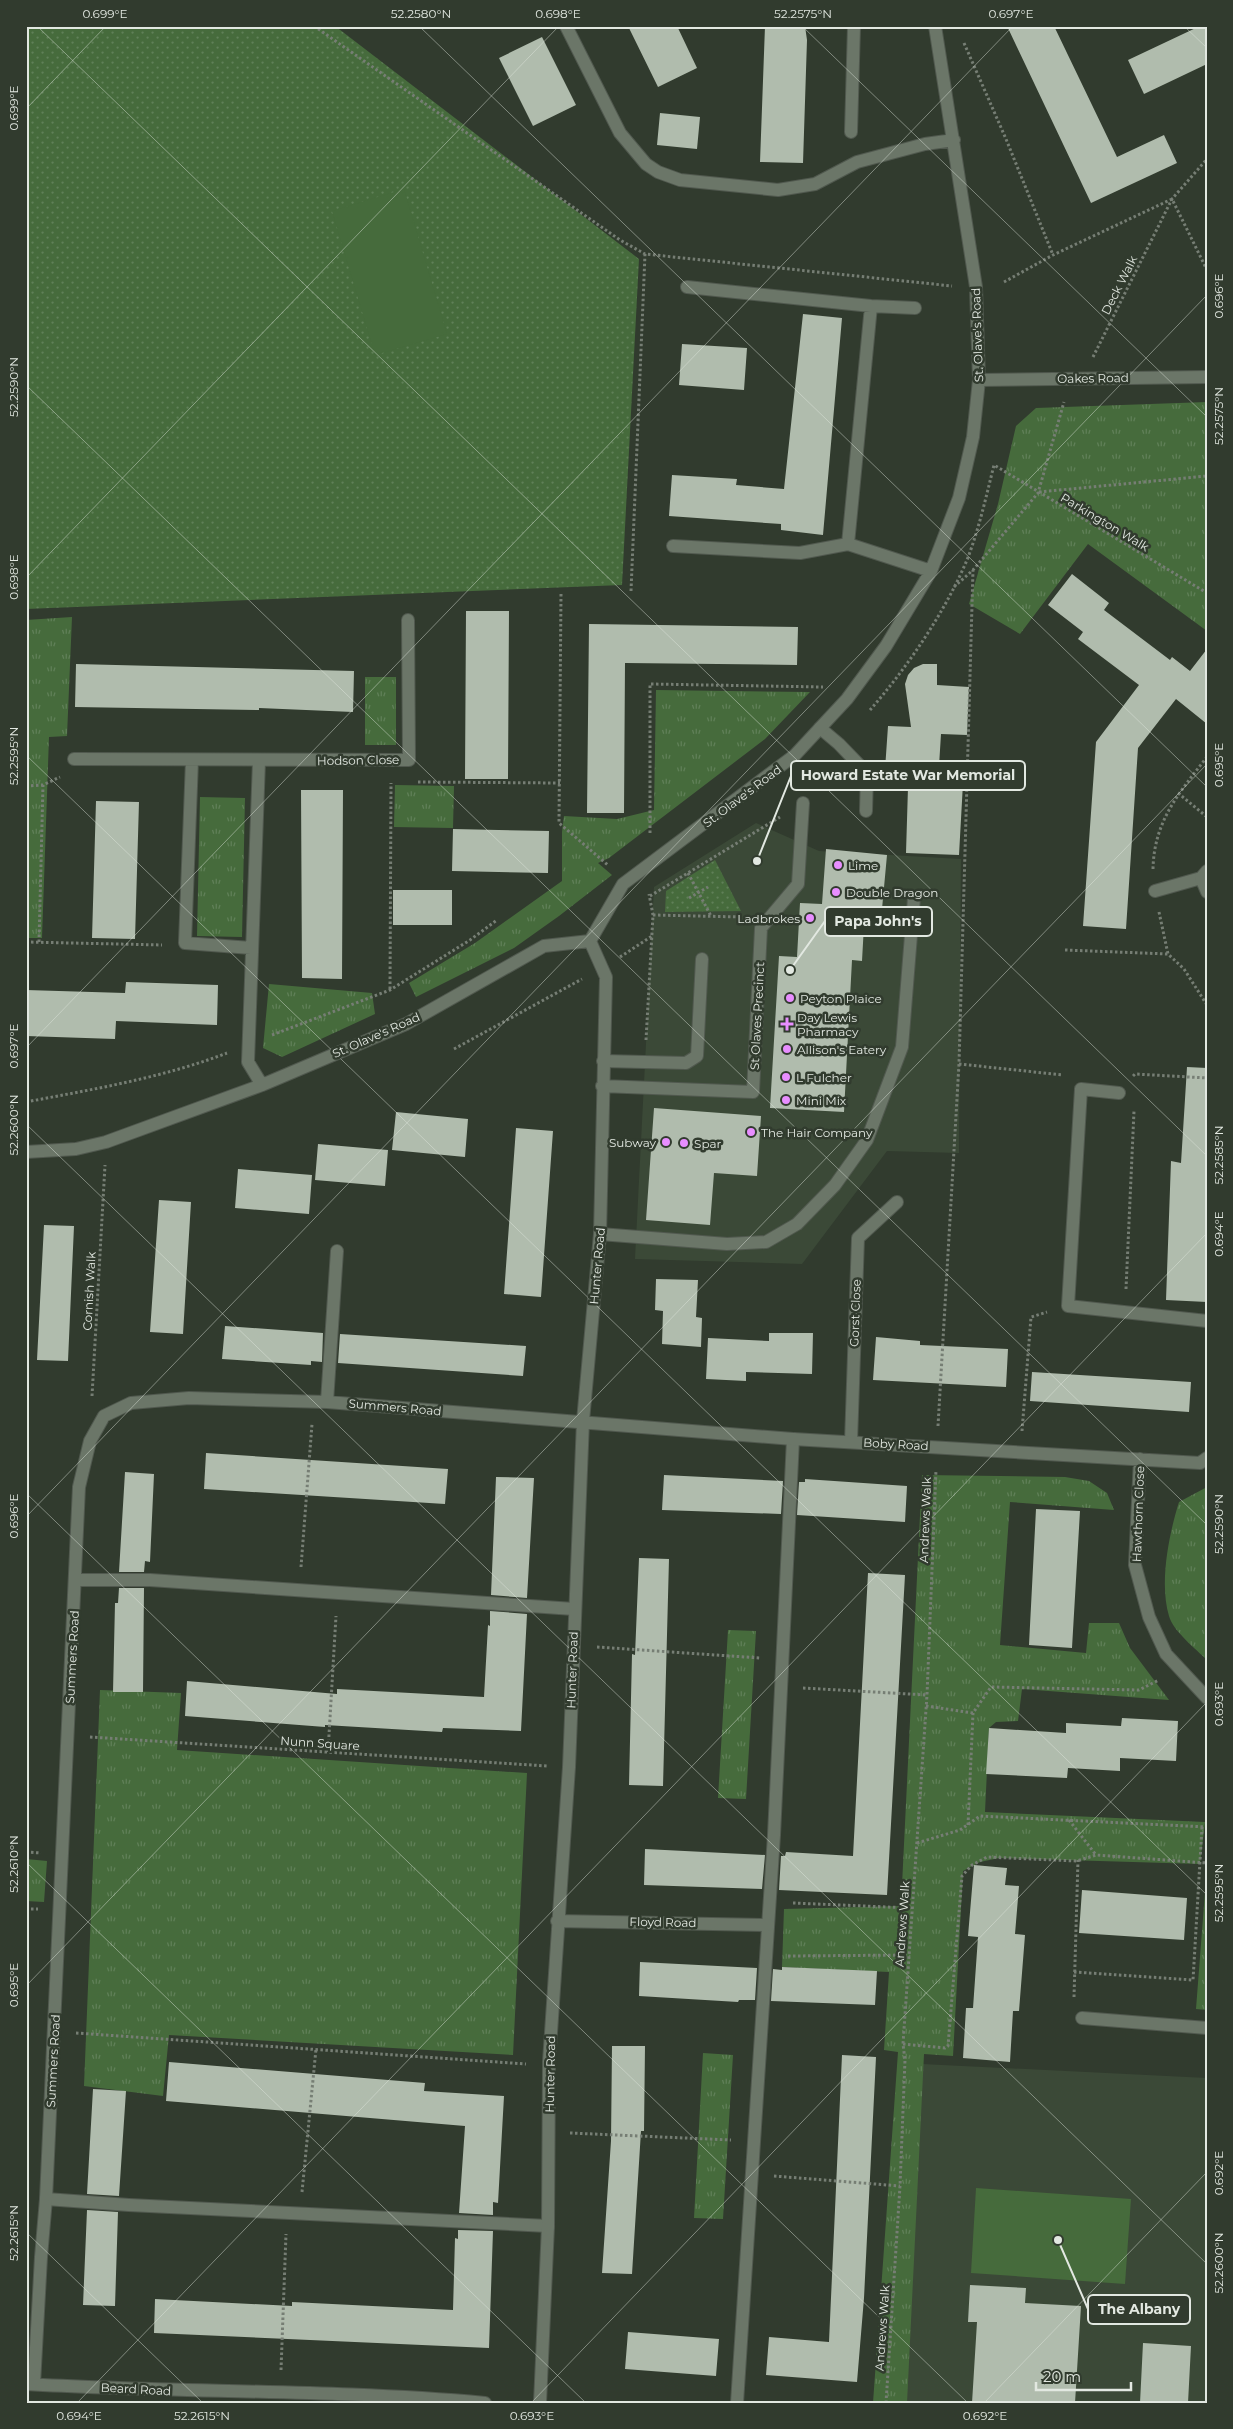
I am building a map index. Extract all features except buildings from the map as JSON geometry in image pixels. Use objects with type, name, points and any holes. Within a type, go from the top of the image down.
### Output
[{"type":"street","points":[[566,26],[620,133],[630,147],[646,164],[658,172],[680,180],[778,190],[815,184],[857,162],[924,144],[954,140]]},
{"type":"street","points":[[851,132],[854,26]]},
{"type":"street","name":"St. Olave's Road","points":[[26,1152],[76,1149],[106,1142],[262,1085],[406,1024],[544,946],[590,940],[623,884],[795,755],[847,698],[886,646],[931,571],[958,498],[973,437],[980,380],[976,287],[935,26]]},
{"type":"street","points":[[687,287],[871,306],[916,308]]},
{"type":"street","points":[[848,544],[871,306]]},
{"type":"street","name":"Oakes Road","points":[[980,380],[1207,377]]},
{"type":"street","points":[[673,546],[800,553],[848,544],[931,571]]},
{"type":"street","name":"Hodson Close","points":[[74,759],[409,760],[408,620]]},
{"type":"street","points":[[820,728],[839,744],[867,773],[866,811]]},
{"type":"street","points":[[192,760],[185,943],[252,948]]},
{"type":"street","points":[[259,761],[248,1062],[262,1085]]},
{"type":"street","points":[[762,928],[798,884],[804,803]]},
{"type":"street","points":[[1155,891],[1204,875],[1207,892]]},
{"type":"street","points":[[600,1234],[727,1244],[766,1242],[797,1224],[835,1186],[867,1140],[902,1048],[914,898]]},
{"type":"street","name":"St Olaves Precinct","points":[[602,1086],[753,1092],[762,928]]},
{"type":"street","name":"Hunter Road","points":[[540,2403],[548,2226],[549,2062],[557,1921],[569,1767],[583,1421],[600,1234],[606,977],[590,940]]},
{"type":"street","points":[[603,1061],[686,1063],[697,1056],[702,959]]},
{"type":"street","points":[[1119,1093],[1081,1089],[1068,1306],[1207,1321]]},
{"type":"street","name":"Gorst Close","points":[[850,1442],[858,1238],[897,1202]]},
{"type":"street","points":[[327,1402],[337,1251]]},
{"type":"street","name":"Summers Road","points":[[30,2384],[46,2199],[69,1736],[79,1487],[90,1441],[104,1416],[131,1403],[189,1398],[313,1401],[583,1421]]},
{"type":"street","name":"Boby Road","points":[[583,1421],[794,1439],[1200,1463],[1207,1458]]},
{"type":"street","points":[[737,2403],[770,1902],[794,1439]]},
{"type":"street","name":"Hawthorn Close","points":[[1140,1459],[1135,1565],[1148,1617],[1166,1654],[1207,1698]]},
{"type":"street","points":[[76,1580],[150,1580],[574,1609]]},
{"type":"street","name":"Floyd Road","points":[[557,1921],[768,1925]]},
{"type":"street","points":[[1082,2018],[1207,2028]]},
{"type":"street","points":[[46,2199],[129,2205],[548,2226]]},
{"type":"street","name":"Beard Road","points":[[30,2384],[280,2398],[412,2396],[484,2403]]},
{"type":"path","points":[[314,26],[620,240],[645,254],[952,286]]},
{"type":"path","points":[[964,42],[1053,255]]},
{"type":"path","name":"Deck Walk","points":[[1038,492],[1077,378],[1172,199],[1207,159]]},
{"type":"path","points":[[1172,199],[1207,270]]},
{"type":"path","name":"Deck Walk","points":[[1004,282],[1053,255],[1172,199]]},
{"type":"path","points":[[631,591],[645,254]]},
{"type":"path","name":"Parkington Walk","points":[[994,465],[1207,593]]},
{"type":"path","points":[[952,589],[973,570],[1038,492],[1207,476]]},
{"type":"path","name":"Andrews Walk","points":[[886,2403],[900,2186],[905,2060],[903,2044],[927,1695],[937,1446],[959,1064],[973,570]]},
{"type":"path","points":[[561,594],[559,823],[609,866]]},
{"type":"path","points":[[650,833],[650,684],[823,687]]},
{"type":"path","points":[[26,786],[43,785],[65,774],[74,759]]},
{"type":"path","points":[[390,990],[391,760]]},
{"type":"path","points":[[391,782],[401,782]]},
{"type":"path","points":[[411,782],[560,783]]},
{"type":"path","points":[[39,942],[43,785]]},
{"type":"path","points":[[1178,793],[1207,816]]},
{"type":"path","points":[[650,896],[804,803]]},
{"type":"path","points":[[638,873],[650,896],[653,915],[645,1063]]},
{"type":"path","points":[[688,873],[712,916]]},
{"type":"path","points":[[688,898],[708,887]]},
{"type":"path","points":[[653,915],[743,917],[762,928]]},
{"type":"path","points":[[26,1102],[132,1082],[198,1064],[390,990],[470,940],[497,920]]},
{"type":"path","points":[[454,1049],[602,968],[652,936]]},
{"type":"path","points":[[26,942],[173,945],[185,943]]},
{"type":"path","points":[[1065,950],[1168,954]]},
{"type":"path","points":[[959,1064],[1065,1076],[1081,1089]]},
{"type":"path","points":[[1135,1074],[1207,1078]]},
{"type":"path","points":[[1135,1074],[1135,1084]]},
{"type":"path","points":[[1119,1093],[1135,1074]]},
{"type":"path","points":[[1125,1312],[1134,1104]]},
{"type":"path","name":"Cornish Walk","points":[[92,1401],[106,1142]]},
{"type":"path","points":[[1020,1452],[1031,1317],[1068,1306]]},
{"type":"path","points":[[299,1590],[313,1401]]},
{"type":"path","points":[[328,1752],[338,1593]]},
{"type":"path","points":[[574,1645],[783,1660]]},
{"type":"path","points":[[968,1825],[973,1713],[991,1687],[1139,1690],[1179,1669]]},
{"type":"path","points":[[781,1687],[927,1695]]},
{"type":"path","points":[[926,1706],[973,1713]]},
{"type":"path","name":"Nunn Square","points":[[69,1736],[569,1767]]},
{"type":"path","points":[[916,1843],[960,1830],[980,1816],[1204,1827],[1194,1980],[1074,1972]]},
{"type":"path","points":[[1069,1820],[1096,1855]]},
{"type":"path","points":[[903,2044],[945,2048],[948,2046],[962,1876],[972,1865],[987,1857],[1078,1860],[1096,1855],[1207,1863]]},
{"type":"path","points":[[1078,1860],[1073,2010],[1082,2018]]},
{"type":"path","points":[[770,1902],[911,1908]]},
{"type":"path","points":[[765,1957],[908,1956]]},
{"type":"path","points":[[54,2032],[523,2064],[549,2062]]},
{"type":"path","points":[[300,2213],[316,2049]]},
{"type":"path","points":[[549,2133],[754,2141]]},
{"type":"path","points":[[752,2174],[900,2186]]},
{"type":"path","points":[[280,2398],[287,2212]]},
{"type":"shaded area","points":[[756,823],[819,851],[961,859],[959,1153],[887,1151],[802,1264],[635,1259],[654,887]]},
{"type":"shaded area","points":[[922,2064],[1207,2078],[1207,2403],[899,2403]]},
{"type":"green space","points":[[26,26],[335,26],[639,259],[622,585],[26,609]]},
{"type":"green space","points":[[404,189],[447,334],[375,355],[332,211]]},
{"type":"green space","points":[[1207,402],[1207,631],[1088,544],[1020,634],[969,604],[998,504],[1016,426],[1036,408]]},
{"type":"green space","points":[[72,617],[67,736],[49,737],[42,938],[26,938],[26,620]]},
{"type":"green space","points":[[365,677],[396,677],[396,745],[365,745]]},
{"type":"green space","points":[[656,690],[810,692],[765,739],[609,858],[598,863],[612,875],[514,948],[416,997],[409,983],[475,943],[562,881],[562,832],[564,816],[617,819],[654,810]]},
{"type":"green space","points":[[395,785],[454,786],[453,828],[394,827]]},
{"type":"green space","points":[[200,797],[245,798],[242,937],[197,936]]},
{"type":"green space","points":[[715,860],[741,911],[665,912],[666,891]]},
{"type":"green space","points":[[269,984],[372,993],[375,1014],[282,1057],[263,1048]]},
{"type":"green space","points":[[922,1475],[1065,1477],[1089,1481],[1107,1493],[1114,1510],[1010,1502],[1000,1645],[1086,1653],[1089,1623],[1119,1623],[1130,1648],[1169,1700],[1022,1689],[1018,1721],[996,1722],[989,1728],[985,1812],[1205,1822],[1200,1864],[999,1858],[980,1862],[963,1871],[953,2056],[924,2054],[907,2403],[873,2403],[898,2052],[884,2050],[889,1972],[782,1967],[784,1909],[901,1906]]},
{"type":"green space","points":[[1207,1487],[1207,1660],[1180,1634],[1171,1622],[1166,1603],[1165,1574],[1169,1543],[1179,1502]]},
{"type":"green space","points":[[728,1630],[756,1631],[746,1799],[718,1798]]},
{"type":"green space","points":[[100,1690],[181,1693],[177,1750],[527,1773],[513,2055],[169,2035],[163,2096],[84,2086]]},
{"type":"green space","points":[[26,1859],[47,1861],[44,1902],[26,1901]]},
{"type":"green space","points":[[1205,1892],[1207,1893],[1207,2010],[1196,2009]]},
{"type":"green space","points":[[703,2053],[733,2055],[723,2219],[694,2218]]},
{"type":"green space","points":[[976,2188],[1131,2199],[1125,2284],[971,2273]]},
{"type":"place","name":"Howard Estate War Memorial","points":[[757,861]]},
{"type":"place","name":"Lime","points":[[838,865]]},
{"type":"place","name":"Double Dragon","points":[[836,892]]},
{"type":"place","name":"Ladbrokes","points":[[810,918]]},
{"type":"place","name":"Papa John's","points":[[790,970]]},
{"type":"place","name":"Peyton Plaice","points":[[790,998]]},
{"type":"place","name":"Day Lewis Pharmacy","points":[[787,1024]]},
{"type":"place","name":"Allison's Eatery","points":[[787,1049]]},
{"type":"place","name":"L Fulcher","points":[[786,1077]]},
{"type":"place","name":"Mini Mix","points":[[786,1100]]},
{"type":"place","name":"The Hair Company","points":[[751,1132]]},
{"type":"place","name":"Subway","points":[[666,1142]]},
{"type":"place","name":"Spar","points":[[684,1143]]},
{"type":"place","name":"The Albany","points":[[1058,2240]]}]
